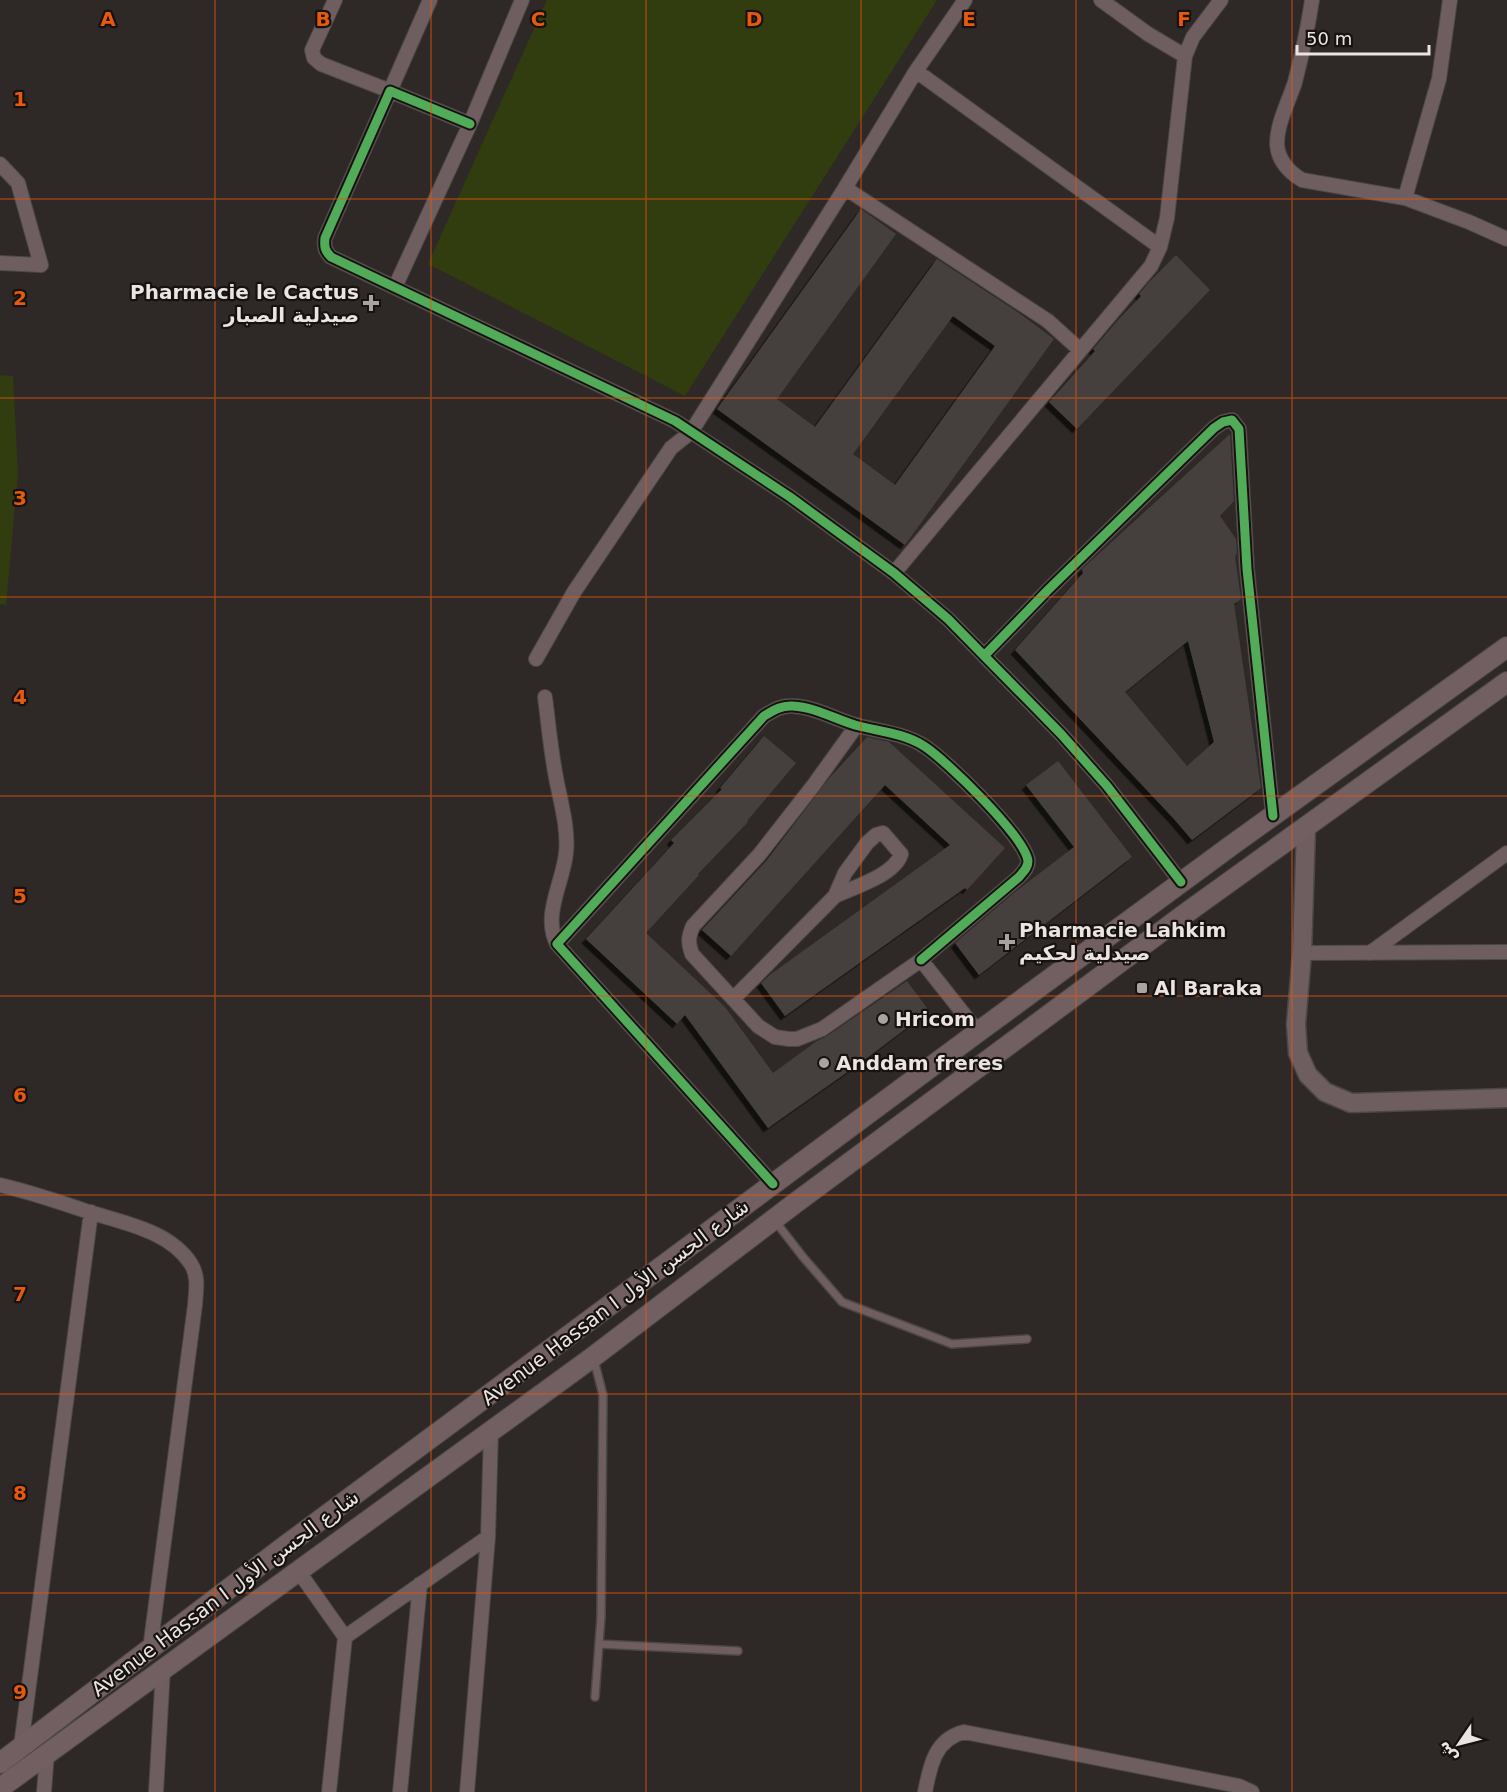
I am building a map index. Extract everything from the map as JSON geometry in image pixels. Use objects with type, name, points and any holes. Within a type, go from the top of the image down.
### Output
[{"type":"main road","name":"Avenue Hassan I شارع الحسن الأول","points":[[8,1753],[1181,882],[1507,647]]},
{"type":"main road","points":[[0,1788],[593,1357],[1189,912],[1507,682]]},
{"type":"street","points":[[335,0],[312,50],[314,58],[321,64],[470,124]]},
{"type":"street","points":[[430,0],[325,238],[324,246],[331,257],[675,421],[790,497],[894,573],[948,619],[1061,734],[1155,846],[1181,882]]},
{"type":"street","points":[[395,287],[470,124],[522,0]]},
{"type":"street","points":[[536,659],[574,592],[670,448],[691,432],[916,71],[965,0]]},
{"type":"street","points":[[1101,0],[1148,34],[1185,56]]},
{"type":"street","points":[[894,573],[1151,266],[1160,246],[1167,218],[1185,56],[1193,36],[1221,0]]},
{"type":"street","points":[[1312,0],[1295,82],[1279,129],[1277,144],[1281,159],[1290,172],[1302,180],[1405,198],[1507,238]]},
{"type":"street","points":[[1405,198],[1439,79],[1450,0]]},
{"type":"street","points":[[916,71],[1160,246]]},
{"type":"street","points":[[0,164],[18,183],[41,265],[0,263]]},
{"type":"street","points":[[845,188],[1048,321],[1080,350]]},
{"type":"street","points":[[984,656],[1214,428],[1223,422],[1232,420],[1239,429],[1247,569],[1273,816]]},
{"type":"street","points":[[545,697],[553,765],[567,841],[566,855],[551,916],[553,935],[557,944],[773,1184]]},
{"type":"street","points":[[557,944],[764,716],[779,707],[795,706],[905,737],[924,746],[964,780],[999,817],[1021,847],[1028,861],[1026,869],[1019,877],[921,960],[822,1029],[797,1039],[775,1037],[758,1026],[692,954],[688,945],[693,927],[759,855],[857,725]]},
{"type":"street","points":[[1306,828],[1302,952],[1296,1024],[1298,1053],[1308,1075],[1325,1092],[1351,1103],[1507,1098]]},
{"type":"street","points":[[733,999],[835,896],[891,870],[899,862],[901,854],[883,833],[876,835],[867,843],[845,873],[835,896]]},
{"type":"street","points":[[1371,953],[1507,853]]},
{"type":"street","points":[[1302,952],[1507,952]]},
{"type":"street","points":[[921,960],[978,1032]]},
{"type":"street","points":[[0,1185],[134,1225],[160,1237],[180,1251],[196,1274],[195,1305],[150,1649]]},
{"type":"street","points":[[8,1753],[91,1212]]},
{"type":"street","points":[[467,1792],[488,1537],[491,1431]]},
{"type":"street","points":[[345,1637],[488,1537]]},
{"type":"street","points":[[299,1572],[345,1637],[329,1792]]},
{"type":"street","points":[[400,1792],[420,1584]]},
{"type":"street","points":[[156,1792],[164,1669]]},
{"type":"street","points":[[925,1792],[936,1750],[949,1737],[964,1732],[1239,1786],[1252,1792]]},
{"type":"street","points":[[44,1792],[47,1753]]},
{"type":"lane","points":[[774,1220],[842,1302],[952,1344],[1027,1339]]},
{"type":"lane","points":[[593,1357],[603,1395],[601,1617],[595,1697]]},
{"type":"lane","points":[[599,1644],[738,1651]]},
{"type":"green space","points":[[547,0],[937,0],[685,396],[428,264]]},
{"type":"green space","points":[[0,375],[13,376],[18,473],[6,605],[0,604]]},
{"type":"building","points":[[861,209],[896,234],[777,399],[815,427],[937,259],[1054,339],[905,545],[717,409]],"holes":[[[953,316],[995,346],[895,485],[853,454]]]},
{"type":"building","points":[[1176,255],[1210,290],[1077,429],[1049,402],[1141,296],[1139,294],[1149,282]]},
{"type":"building","points":[[1230,434],[1234,501],[1220,516],[1236,539],[1235,557],[1241,599],[1234,604],[1261,788],[1192,840],[1015,650],[1083,573],[1082,569]],"holes":[[[1188,641],[1214,742],[1187,766],[1125,692]]]},
{"type":"building","points":[[764,736],[796,763],[748,822],[646,933],[725,1007],[773,1073],[907,981],[929,1011],[768,1128],[685,1015],[677,1024],[586,939],[674,843],[671,840],[722,789],[720,788]]},
{"type":"building","points":[[867,737],[889,742],[1005,848],[967,890],[965,888],[785,1016],[761,983],[950,845],[885,785],[731,956],[702,930],[766,861],[830,777]]},
{"type":"building","points":[[1058,761],[1132,857],[979,975],[955,943],[1015,892],[1074,847],[1026,785]]},
{"type":"cycle path","points":[[470,124],[390,91],[325,238],[327,253],[331,257],[675,421],[790,497],[894,573],[948,619],[1061,734],[1107,786],[1181,882]]},
{"type":"cycle path","points":[[984,656],[1048,590],[1214,428],[1223,422],[1232,420],[1239,429],[1247,569],[1273,816]]},
{"type":"cycle path","points":[[773,1184],[557,944],[764,716],[782,707],[793,706],[817,711],[855,725],[899,735],[924,746],[949,766],[983,800],[1024,850],[1028,863],[1019,877],[921,960]]},
{"type":"place","name":"Pharmacie le Cactus صيدلية الصبار","points":[[371,303]]},
{"type":"place","name":"Pharmacie Lahkim صيدلية لحكيم","points":[[1007,942]]},
{"type":"place","name":"Al Baraka","points":[[1142,988]]},
{"type":"place","name":"Hricom","points":[[883,1019]]},
{"type":"place","name":"Anddam freres","points":[[824,1063]]}]
